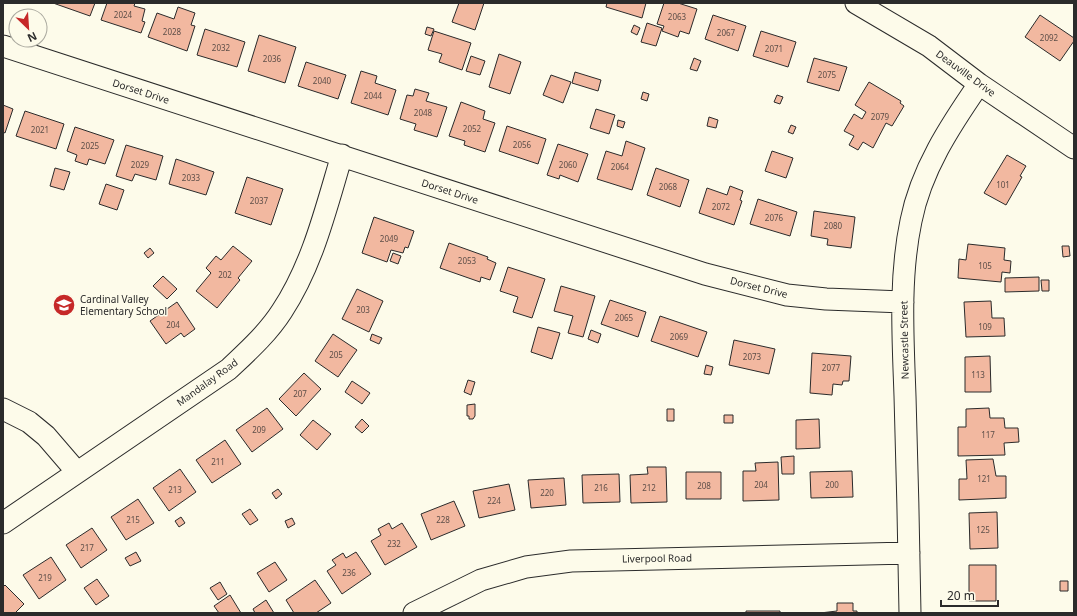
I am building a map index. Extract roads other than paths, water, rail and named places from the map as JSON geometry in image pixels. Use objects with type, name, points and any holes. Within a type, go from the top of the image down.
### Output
[{"type":"street","name":"Deauville Drive","points":[[856,3],[929,46],[979,84],[1074,148]]},
{"type":"street","name":"Dorset Drive","points":[[3,46],[705,274],[787,295],[826,299],[903,302]]},
{"type":"street","name":"Newcastle Street","points":[[910,613],[903,302],[911,220],[932,159],[950,128],[979,84]]},
{"type":"street","name":"Mandalay Road","points":[[3,523],[229,369],[260,339],[282,312],[299,281],[314,245],[342,155]]},
{"type":"street","points":[[3,409],[29,422],[46,436],[77,472]]},
{"type":"street","name":"Liverpool Road","points":[[414,613],[481,580],[526,567],[571,561],[909,553]]},
{"type":"place","name":"Cardinal Valley Elementary School","points":[[64,305]]}]
